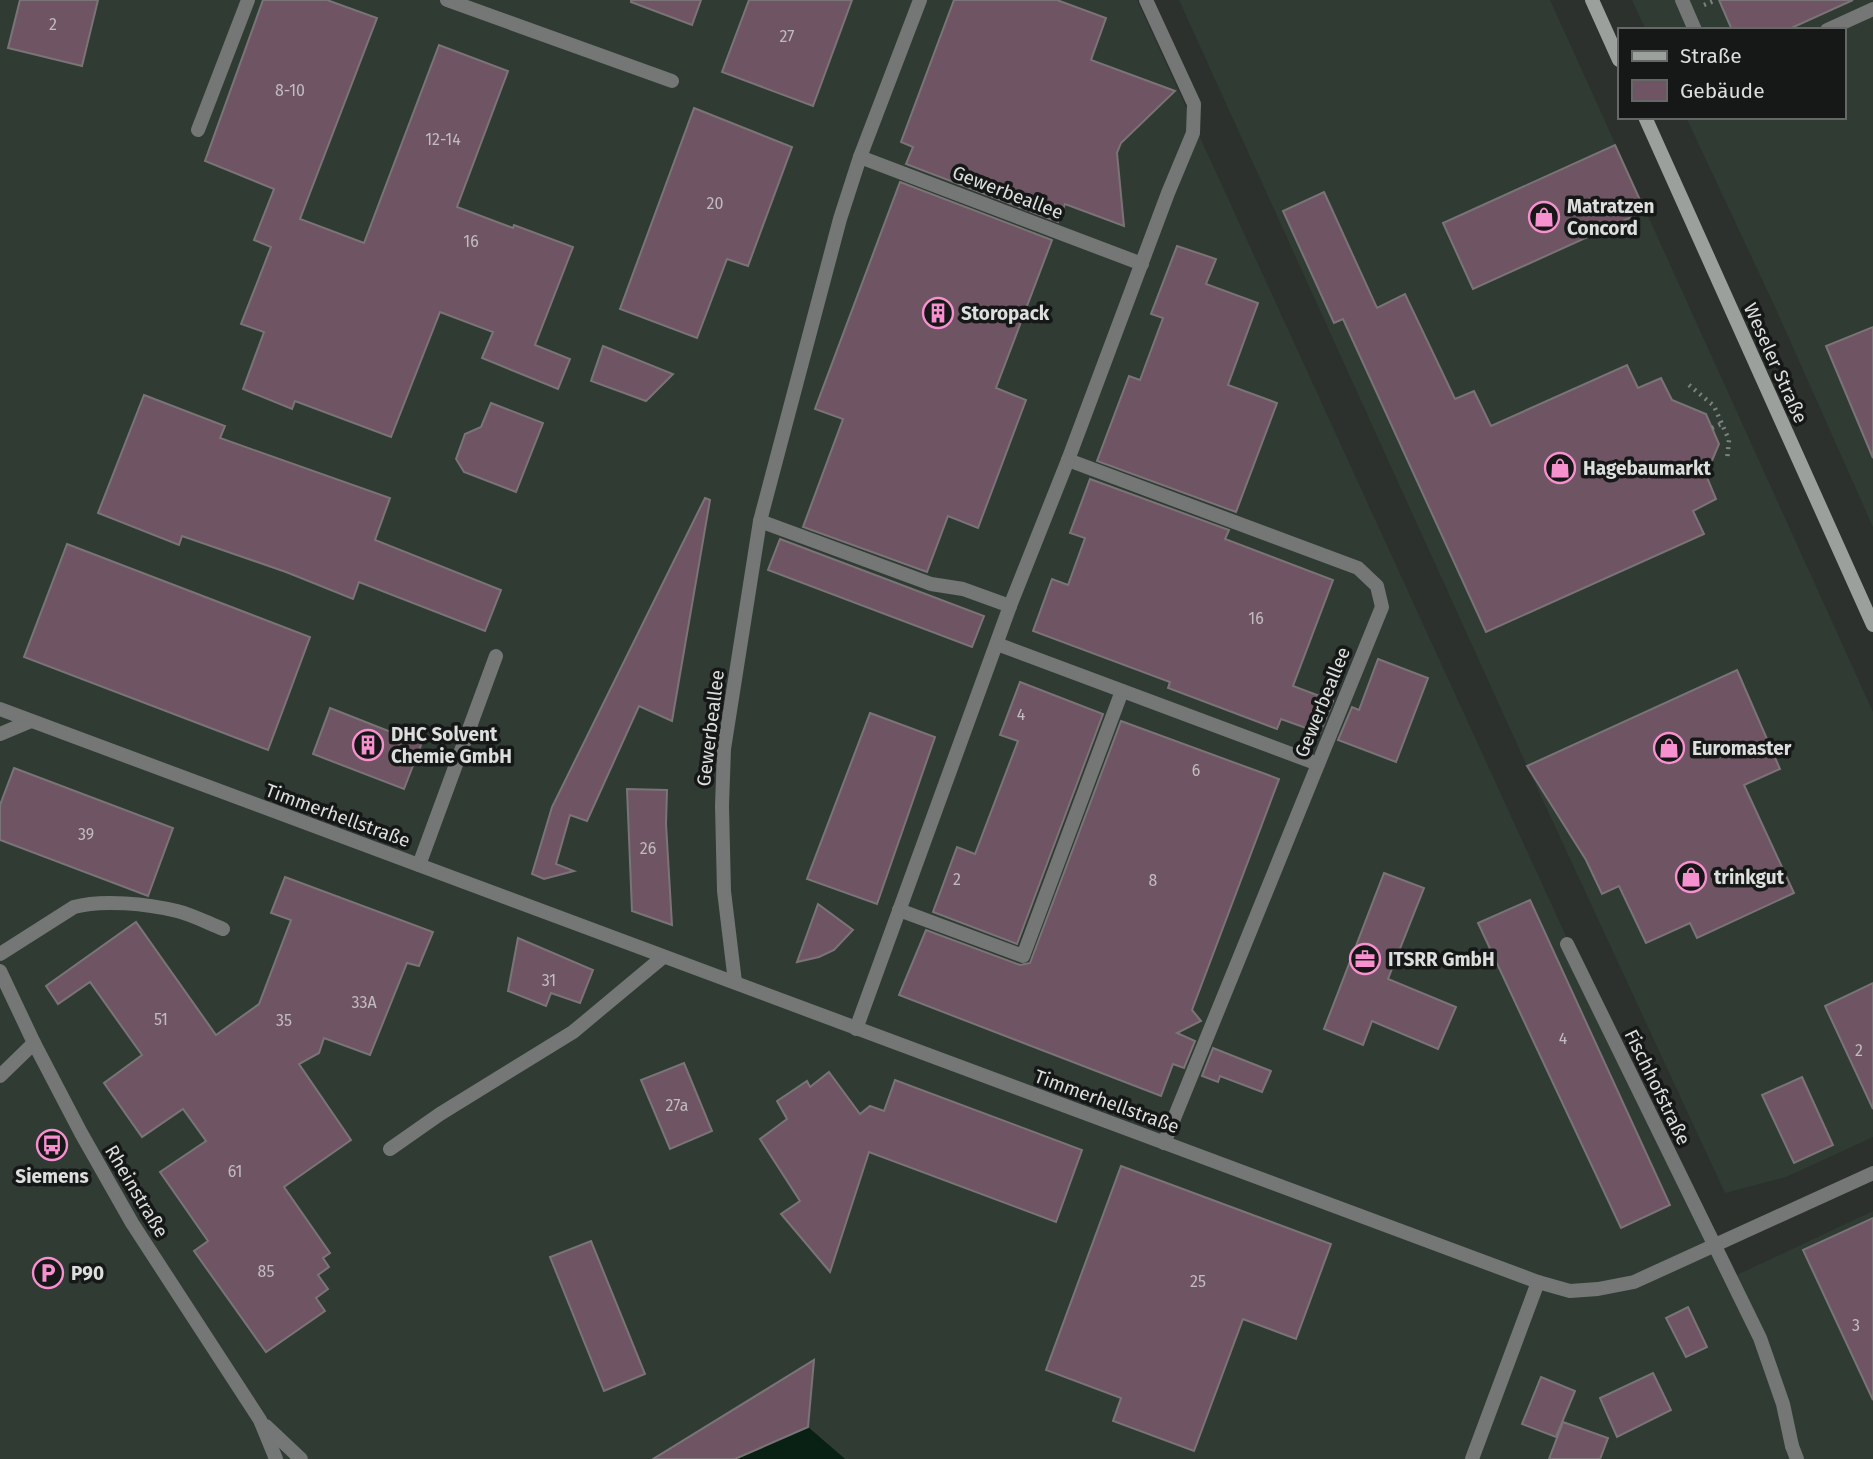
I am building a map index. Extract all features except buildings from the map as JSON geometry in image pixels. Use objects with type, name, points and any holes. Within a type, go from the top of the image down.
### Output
[{"type":"main road","points":[[1592,0],[1618,58]]},
{"type":"main road","name":"Weseler Straße","points":[[1646,119],[1873,625]]},
{"type":"street","points":[[198,130],[248,0]]},
{"type":"street","points":[[447,0],[673,81]]},
{"type":"street","name":"Gewerbeallee","points":[[735,982],[724,891],[724,749],[760,521],[840,219],[860,157],[920,0]]},
{"type":"street","points":[[856,1029],[1010,606],[1168,193],[1194,133],[1194,104],[1146,0]]},
{"type":"street","points":[[1682,0],[1694,28]]},
{"type":"street","points":[[1831,28],[1873,9]]},
{"type":"street","name":"Gewerbeallee","points":[[860,157],[1143,264]]},
{"type":"street","name":"Gewerbeallee","points":[[1068,460],[1359,568],[1377,586],[1382,607],[1164,1143]]},
{"type":"street","points":[[760,521],[931,584],[963,589],[1010,606]]},
{"type":"street","points":[[997,643],[1318,764]]},
{"type":"street","points":[[419,865],[496,656]]},
{"type":"street","points":[[899,910],[1023,956],[1122,691]]},
{"type":"street","name":"Timmerhellstraße","points":[[0,709],[1538,1282],[1570,1291],[1633,1282],[1873,1173]]},
{"type":"street","points":[[0,734],[31,720]]},
{"type":"street","points":[[0,954],[74,907],[87,903],[180,911],[223,929]]},
{"type":"street","name":"Fischhofstraße","points":[[1567,944],[1713,1246]]},
{"type":"street","points":[[390,1149],[440,1114],[573,1032],[663,957]]},
{"type":"street","name":"Rheinstraße","points":[[0,971],[34,1044],[132,1223],[260,1420],[276,1459]]},
{"type":"street","points":[[0,1076],[34,1044]]},
{"type":"street","points":[[1713,1246],[1760,1338],[1783,1404],[1795,1453]]},
{"type":"street","points":[[1472,1459],[1538,1282]]},
{"type":"street","name":"Rheinstraße","points":[[260,1420],[300,1459]]},
{"type":"path","points":[[1689,385],[1714,406],[1729,440],[1727,461]]},
{"type":"path","points":[[1712,428],[1721,424]]},
{"type":"shaded area","points":[[0,0],[1137,0],[1724,1281],[1873,1211],[1873,1459],[845,1459],[808,1427],[735,1459],[0,1459]]},
{"type":"shaded area","points":[[1179,0],[1550,0],[1873,712],[1873,1137],[1786,1177],[1725,1193],[1527,766]]},
{"type":"shaded area","points":[[1632,0],[1873,0],[1873,527],[1775,307],[1687,119],[1845,119],[1845,28],[1645,28]]},
{"type":"shaded area","points":[[808,1427],[845,1459],[735,1459],[738,1457]]},
{"type":"place","name":"Matratzen Concord","points":[[1544,217]]},
{"type":"place","name":"Storopack","points":[[938,313]]},
{"type":"place","name":"Hagebaumarkt","points":[[1560,468]]},
{"type":"place","name":"DHC Solvent Chemie GmbH","points":[[368,745]]},
{"type":"place","name":"Euromaster","points":[[1669,748]]},
{"type":"place","name":"trinkgut","points":[[1691,877]]},
{"type":"place","name":"ITSRR GmbH","points":[[1365,959]]},
{"type":"place","name":"Siemens","points":[[52,1145]]},
{"type":"place","name":"P90","points":[[48,1273]]}]
